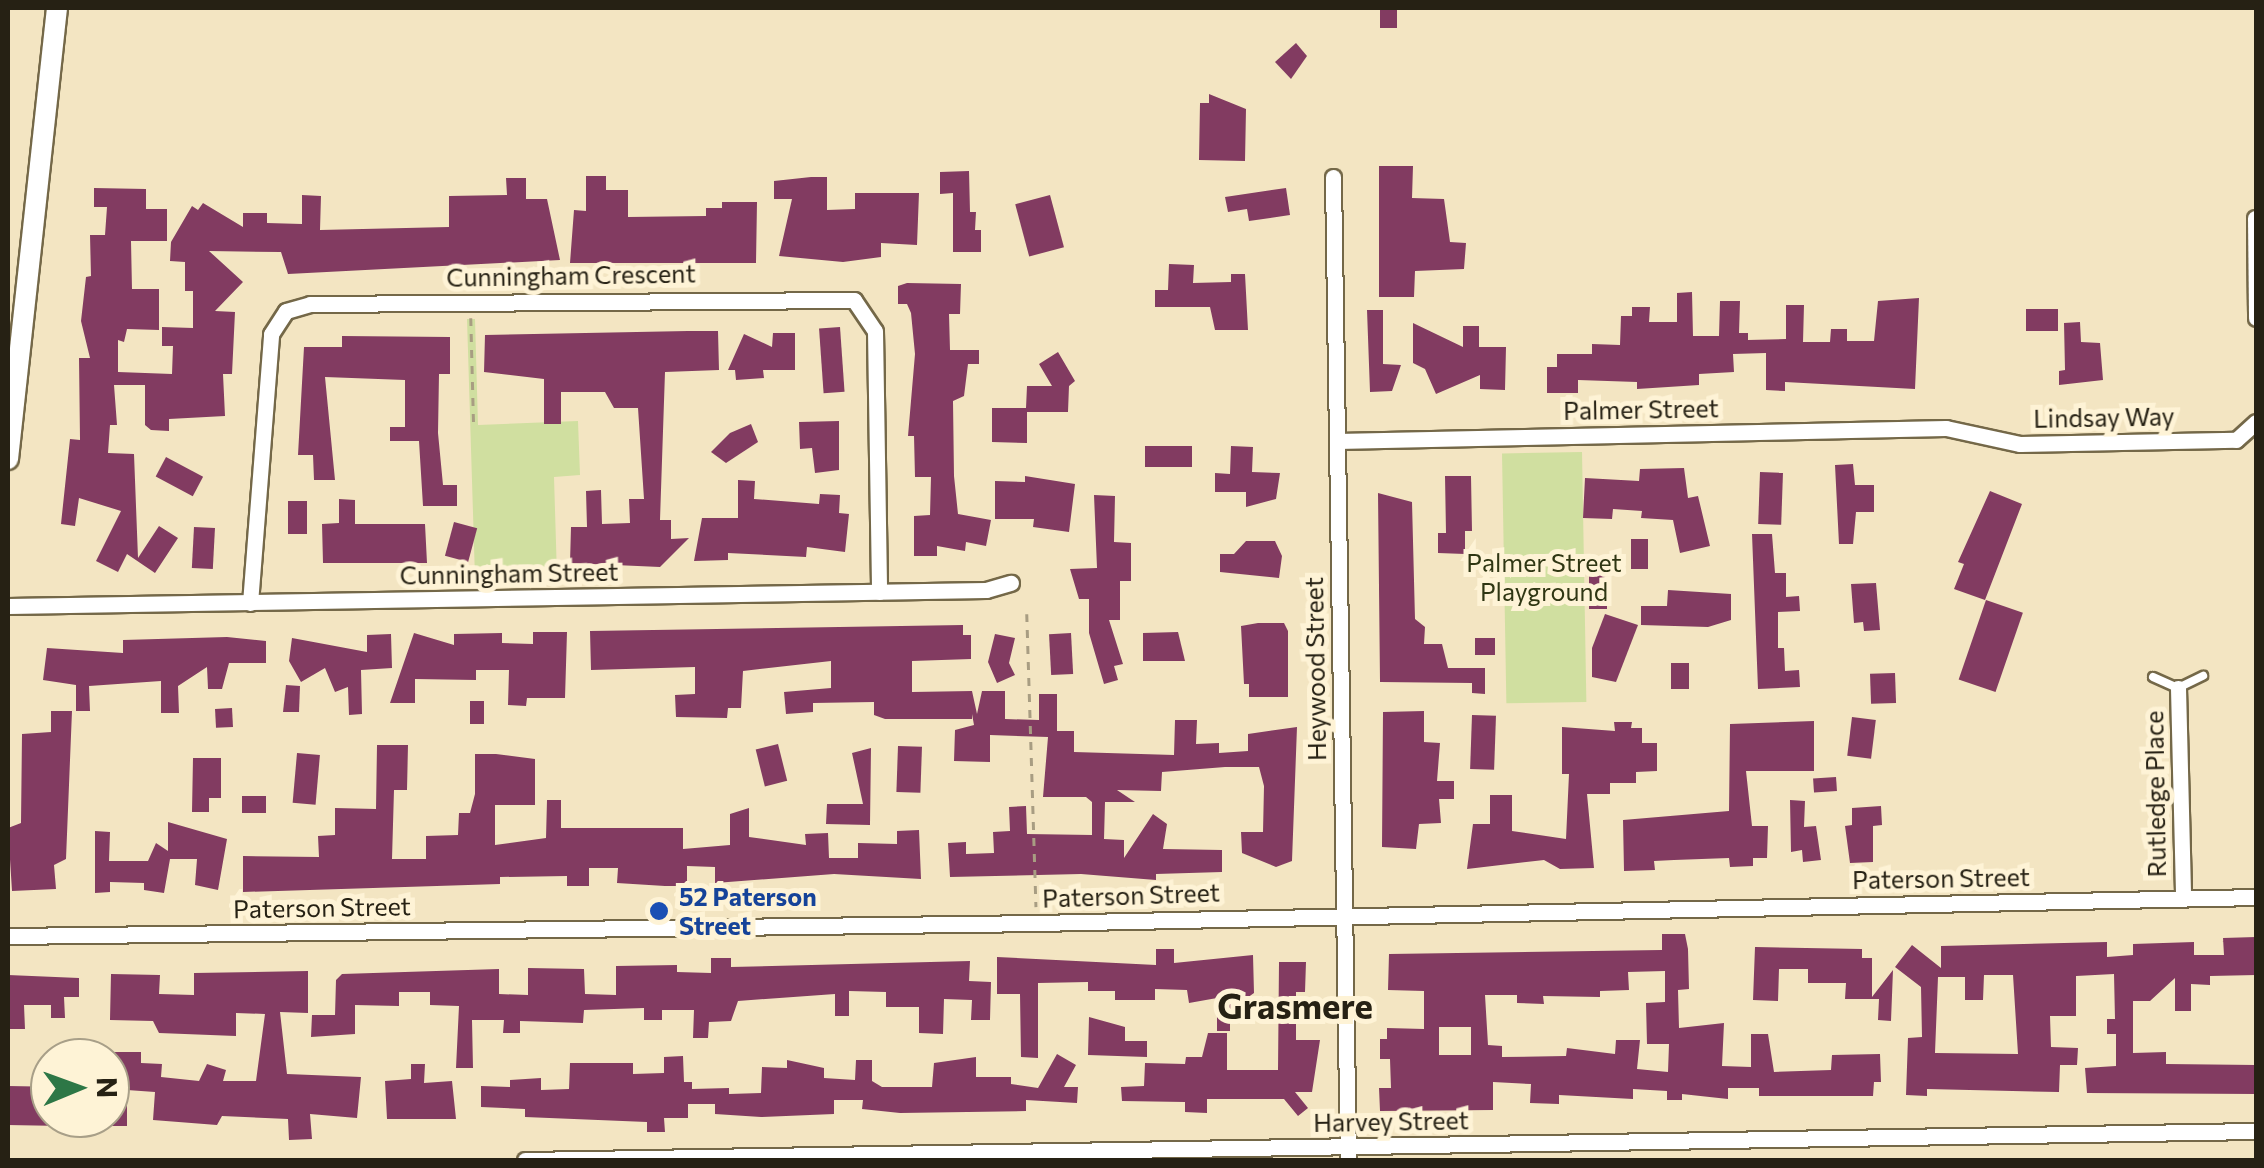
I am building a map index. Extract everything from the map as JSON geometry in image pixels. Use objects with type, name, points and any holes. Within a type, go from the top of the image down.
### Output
[{"type":"street","points":[[8,459],[57,8]]},
{"type":"street","name":"Heywood Street","points":[[1333,177],[1348,1154]]},
{"type":"street","points":[[2254,218],[2256,318]]},
{"type":"street","name":"Cunningham Crescent","points":[[250,602],[272,334],[278,319],[310,304],[470,301],[854,300],[875,331],[879,592]]},
{"type":"street","name":"Lindsay Way","points":[[1946,428],[2020,444],[2236,440],[2256,422]]},
{"type":"street","name":"Palmer Street","points":[[1336,441],[1946,428]]},
{"type":"street","name":"Cunningham Street","points":[[8,606],[986,590],[1011,583]]},
{"type":"street","name":"Rutledge Place","points":[[2178,688],[2183,899]]},
{"type":"street","name":"Paterson Street","points":[[8,936],[1036,923],[2256,897]]},
{"type":"street","name":"Harvey Street","points":[[526,1160],[1348,1154],[2256,1130]]},
{"type":"lane","points":[[2152,677],[2178,688],[2203,676]]},
{"type":"path","points":[[470,301],[474,429]]},
{"type":"path","points":[[1028,614],[1036,923]]},
{"type":"green space","points":[[467,319],[475,319],[478,425],[578,421],[580,475],[554,477],[557,576],[475,578]]},
{"type":"green space","name":"Palmer Street Playground","points":[[1582,452],[1586,702],[1506,703],[1502,453]]},
{"type":"building","points":[[1380,8],[1397,8],[1397,28],[1380,28]]},
{"type":"building","points":[[1296,43],[1307,56],[1291,79],[1275,62]]},
{"type":"building","points":[[1209,94],[1246,109],[1245,161],[1199,160],[1200,103],[1209,103]]},
{"type":"building","points":[[1379,166],[1413,166],[1412,198],[1444,199],[1450,242],[1466,243],[1464,269],[1415,271],[1414,297],[1379,297]]},
{"type":"building","points":[[969,171],[970,212],[976,212],[975,230],[981,230],[981,252],[953,252],[953,193],[940,194],[940,172]]},
{"type":"building","points":[[586,176],[606,176],[606,190],[628,190],[628,217],[706,216],[706,208],[722,208],[722,202],[757,202],[756,263],[570,263],[574,210],[586,211]]},
{"type":"building","points":[[827,177],[827,210],[855,209],[855,193],[919,193],[917,245],[881,243],[881,257],[843,262],[779,256],[792,199],[774,199],[774,181]]},
{"type":"building","points":[[506,178],[526,178],[526,199],[547,199],[560,260],[288,274],[281,252],[209,251],[243,282],[215,311],[235,312],[232,374],[223,374],[225,416],[169,419],[169,431],[151,430],[145,425],[145,385],[114,385],[117,425],[110,425],[108,453],[134,454],[138,558],[159,526],[178,538],[155,573],[127,554],[118,572],[96,561],[121,511],[79,498],[75,526],[61,524],[70,439],[80,440],[79,358],[90,358],[81,321],[86,277],[91,276],[90,235],[105,235],[107,207],[94,207],[94,188],[146,189],[146,209],[167,209],[167,241],[131,241],[132,289],[159,289],[159,330],[127,329],[124,342],[118,340],[118,372],[172,374],[173,346],[162,346],[162,327],[193,328],[193,291],[185,291],[185,262],[170,261],[171,242],[192,206],[198,210],[203,203],[243,227],[243,213],[267,213],[267,223],[302,224],[302,195],[321,196],[320,230],[449,227],[449,196],[507,195]]},
{"type":"building","points":[[1286,188],[1290,215],[1249,221],[1247,209],[1228,212],[1225,197]]},
{"type":"building","points":[[1050,195],[1064,247],[1029,256],[1015,204]]},
{"type":"building","points":[[1169,264],[1194,265],[1193,283],[1231,282],[1231,274],[1245,274],[1248,330],[1215,330],[1210,307],[1155,307],[1155,290],[1168,290]]},
{"type":"building","points":[[961,284],[960,314],[949,314],[950,350],[979,350],[979,364],[968,364],[964,396],[953,401],[954,476],[958,514],[991,520],[986,546],[966,542],[965,551],[937,546],[937,556],[914,556],[914,516],[930,515],[931,477],[915,477],[914,436],[908,436],[915,354],[911,313],[907,304],[898,304],[898,286]]},
{"type":"building","points":[[1692,292],[1693,336],[1719,336],[1720,301],[1740,301],[1739,333],[1748,333],[1748,340],[1786,339],[1786,305],[1804,305],[1803,342],[1830,342],[1831,329],[1847,329],[1847,341],[1874,341],[1878,301],[1919,298],[1915,389],[1785,382],[1785,391],[1766,390],[1766,353],[1733,354],[1734,372],[1699,374],[1699,385],[1637,389],[1637,382],[1578,380],[1578,393],[1547,393],[1547,367],[1557,367],[1557,354],[1592,354],[1592,344],[1620,345],[1621,316],[1632,316],[1632,307],[1650,307],[1649,322],[1677,322],[1677,293]]},
{"type":"building","points":[[2026,309],[2058,309],[2058,331],[2026,331]]},
{"type":"building","points":[[1367,310],[1383,310],[1383,364],[1401,365],[1392,391],[1370,392]]},
{"type":"building","points":[[2080,322],[2081,342],[2100,343],[2103,380],[2059,385],[2059,371],[2065,370],[2064,323]]},
{"type":"building","points":[[1413,323],[1463,347],[1463,326],[1479,326],[1479,347],[1506,347],[1505,390],[1480,389],[1480,375],[1436,394],[1425,369],[1413,363]]},
{"type":"building","points":[[840,327],[845,392],[824,393],[819,328]]},
{"type":"building","points":[[718,331],[719,370],[665,372],[660,520],[671,520],[671,539],[689,538],[660,567],[570,563],[571,527],[587,527],[586,491],[601,490],[602,524],[630,523],[629,499],[644,499],[638,408],[614,408],[605,392],[561,392],[561,424],[544,424],[544,379],[484,372],[485,335]]},
{"type":"building","points":[[773,333],[795,333],[795,370],[763,370],[764,378],[736,380],[735,370],[728,370],[744,334],[772,347]]},
{"type":"building","points":[[342,336],[450,337],[450,374],[439,374],[438,433],[443,485],[457,485],[457,506],[423,506],[419,441],[390,441],[390,427],[405,427],[405,380],[325,377],[335,480],[314,480],[313,455],[298,455],[304,347],[342,347]]},
{"type":"building","points":[[1058,352],[1075,381],[1069,386],[1068,412],[1027,412],[1027,443],[992,442],[992,408],[1026,408],[1027,386],[1052,386],[1039,364]]},
{"type":"building","points":[[839,421],[839,470],[815,473],[812,448],[800,449],[799,422]]},
{"type":"building","points":[[751,424],[758,442],[726,463],[711,452],[730,433]]},
{"type":"building","points":[[1145,446],[1192,446],[1192,467],[1145,467]]},
{"type":"building","points":[[1231,446],[1253,447],[1252,472],[1280,473],[1276,499],[1246,507],[1246,492],[1215,492],[1215,473],[1230,474]]},
{"type":"building","points":[[166,457],[203,477],[193,496],[156,476]]},
{"type":"building","points":[[1853,464],[1855,485],[1874,485],[1874,512],[1856,512],[1853,544],[1839,544],[1835,465]]},
{"type":"building","points":[[1684,468],[1688,498],[1698,496],[1710,546],[1680,553],[1673,520],[1641,518],[1642,511],[1613,509],[1612,519],[1583,518],[1585,478],[1639,481],[1640,469]]},
{"type":"building","points":[[1760,472],[1783,473],[1781,525],[1758,524]]},
{"type":"building","points":[[1025,476],[1075,484],[1069,532],[1033,527],[1034,519],[995,519],[995,481],[1025,482]]},
{"type":"building","points":[[1445,476],[1471,476],[1472,531],[1465,531],[1465,554],[1438,553],[1438,533],[1446,533]]},
{"type":"building","points":[[738,480],[755,481],[754,499],[819,504],[820,494],[840,495],[839,513],[849,514],[845,552],[807,547],[806,557],[728,553],[728,560],[694,561],[702,518],[738,518]]},
{"type":"building","points":[[1990,491],[2022,504],[1985,600],[1954,589],[1964,564],[1958,562]]},
{"type":"building","points":[[1378,493],[1412,502],[1415,619],[1425,627],[1424,644],[1442,644],[1448,668],[1485,668],[1485,694],[1472,693],[1472,683],[1380,682]]},
{"type":"building","points":[[1094,495],[1115,496],[1114,542],[1131,543],[1131,581],[1120,581],[1120,620],[1109,620],[1123,664],[1114,666],[1118,680],[1104,684],[1089,633],[1089,599],[1079,599],[1070,569],[1097,568]]},
{"type":"building","points":[[339,499],[355,500],[355,524],[425,524],[427,563],[323,563],[322,524],[339,523]]},
{"type":"building","points":[[288,501],[307,501],[307,534],[288,534]]},
{"type":"building","points":[[454,522],[477,528],[468,562],[445,556]]},
{"type":"building","points":[[194,527],[215,528],[213,569],[192,568]]},
{"type":"building","points":[[1752,534],[1772,534],[1775,573],[1786,573],[1786,597],[1799,596],[1800,611],[1778,612],[1778,648],[1784,648],[1785,671],[1799,670],[1800,687],[1758,689]]},
{"type":"building","points":[[1631,539],[1648,539],[1648,569],[1631,569]]},
{"type":"building","points":[[1246,541],[1275,541],[1282,556],[1279,578],[1220,572],[1220,554],[1234,554]]},
{"type":"building","points":[[1589,570],[1607,570],[1607,609],[1589,609]]},
{"type":"building","points":[[1876,583],[1880,630],[1864,631],[1863,622],[1854,623],[1851,584]]},
{"type":"building","points":[[1668,590],[1731,594],[1731,620],[1708,627],[1641,625],[1641,606],[1667,606]]},
{"type":"building","points":[[1986,600],[2023,613],[1996,692],[1959,679]]},
{"type":"building","points":[[1605,614],[1638,625],[1616,682],[1592,677],[1592,648]]},
{"type":"building","points":[[1284,623],[1288,631],[1288,697],[1249,697],[1249,684],[1244,684],[1241,626]]},
{"type":"building","points":[[963,625],[963,635],[971,635],[971,659],[912,661],[912,692],[972,691],[977,714],[982,691],[1005,691],[1005,719],[1039,720],[1039,694],[1057,694],[1057,731],[1074,731],[1074,752],[1174,755],[1175,720],[1197,720],[1196,744],[1219,743],[1219,753],[1248,751],[1248,734],[1297,727],[1292,861],[1276,867],[1242,853],[1241,832],[1263,832],[1264,786],[1259,767],[1225,767],[1162,772],[1161,791],[1117,790],[1135,802],[1105,802],[1104,839],[1124,840],[1124,858],[1153,814],[1167,824],[1163,849],[1222,850],[1222,872],[1156,874],[1156,880],[1081,874],[950,877],[948,843],[966,842],[966,854],[994,853],[993,832],[1010,831],[1009,807],[1026,806],[1027,834],[1092,835],[1092,802],[1086,797],[1043,797],[1048,737],[990,735],[990,762],[954,761],[955,730],[974,725],[972,714],[972,719],[885,719],[874,715],[874,702],[813,703],[813,712],[786,714],[784,692],[831,688],[831,661],[743,671],[741,708],[728,708],[727,718],[676,717],[675,695],[695,694],[695,667],[591,670],[590,631]]},
{"type":"building","points":[[533,632],[567,632],[565,698],[527,698],[526,706],[508,705],[509,670],[476,670],[476,680],[415,679],[415,703],[390,703],[414,633],[454,645],[454,634],[502,633],[502,643],[533,644]]},
{"type":"building","points":[[1178,632],[1185,661],[1143,661],[1143,633]]},
{"type":"building","points":[[1071,633],[1073,674],[1051,675],[1049,634]]},
{"type":"building","points":[[391,634],[392,668],[361,670],[362,714],[349,715],[348,687],[335,692],[325,668],[301,682],[289,661],[292,638],[367,652],[367,635]]},
{"type":"building","points":[[995,634],[1015,638],[1009,663],[1015,675],[997,683],[988,662]]},
{"type":"building","points":[[227,637],[266,641],[266,663],[229,663],[222,689],[208,689],[207,667],[178,686],[179,713],[161,713],[161,681],[89,686],[90,711],[76,711],[76,685],[43,680],[47,648],[123,653],[123,640]]},
{"type":"building","points":[[1475,638],[1495,638],[1495,655],[1475,655]]},
{"type":"building","points":[[1671,663],[1689,663],[1689,689],[1671,689]]},
{"type":"building","points":[[1895,673],[1896,703],[1871,704],[1870,674]]},
{"type":"building","points":[[286,685],[300,686],[299,712],[283,712]]},
{"type":"building","points":[[470,701],[484,701],[484,724],[470,724]]},
{"type":"building","points":[[232,708],[233,727],[216,728],[215,709]]},
{"type":"building","points":[[51,711],[72,711],[66,859],[54,865],[56,889],[12,891],[8,828],[21,823],[22,734],[51,732]]},
{"type":"building","points":[[1424,711],[1424,742],[1440,743],[1437,781],[1454,781],[1454,799],[1439,799],[1441,823],[1419,824],[1416,849],[1382,847],[1383,712]]},
{"type":"building","points":[[1472,715],[1496,716],[1494,770],[1470,769]]},
{"type":"building","points":[[1852,717],[1876,720],[1871,759],[1847,756]]},
{"type":"building","points":[[1814,721],[1814,771],[1746,771],[1752,826],[1768,826],[1767,858],[1753,858],[1753,866],[1730,867],[1729,858],[1654,861],[1655,870],[1624,871],[1623,820],[1729,811],[1730,724]]},
{"type":"building","points":[[1614,722],[1632,722],[1631,728],[1642,728],[1642,743],[1657,743],[1657,771],[1636,772],[1636,783],[1610,783],[1610,794],[1587,794],[1594,868],[1560,869],[1544,860],[1467,869],[1473,824],[1490,824],[1490,795],[1512,795],[1512,831],[1566,839],[1569,774],[1562,774],[1562,727],[1615,731]]},
{"type":"building","points":[[778,744],[787,781],[765,786],[756,750]]},
{"type":"building","points":[[377,745],[408,745],[407,790],[394,790],[392,859],[426,859],[426,836],[458,835],[459,813],[470,813],[475,794],[475,754],[496,754],[535,759],[535,805],[495,805],[495,845],[546,838],[547,800],[561,800],[561,828],[683,828],[683,849],[730,845],[730,814],[749,808],[749,837],[806,845],[805,834],[828,833],[829,858],[858,858],[858,843],[897,844],[897,831],[919,830],[921,879],[834,874],[715,883],[715,867],[687,866],[687,886],[617,883],[618,868],[589,868],[589,886],[567,886],[567,876],[500,877],[500,884],[243,892],[243,856],[319,857],[318,836],[335,835],[335,808],[376,809]]},
{"type":"building","points":[[898,746],[922,747],[920,793],[896,792]]},
{"type":"building","points":[[871,748],[870,825],[826,824],[827,804],[863,804],[852,753]]},
{"type":"building","points":[[297,753],[320,755],[316,805],[293,803]]},
{"type":"building","points":[[193,758],[221,758],[221,798],[209,798],[209,812],[192,812]]},
{"type":"building","points":[[1836,777],[1837,791],[1814,793],[1813,779]]},
{"type":"building","points":[[242,796],[266,796],[266,813],[242,813]]},
{"type":"building","points":[[1790,800],[1805,801],[1804,827],[1816,826],[1821,860],[1803,862],[1802,850],[1791,852]]},
{"type":"building","points":[[1881,806],[1882,825],[1873,826],[1873,862],[1850,863],[1845,826],[1852,825],[1852,808]]},
{"type":"building","points":[[168,822],[227,839],[218,890],[195,885],[197,859],[170,859],[164,893],[144,890],[144,883],[110,882],[110,892],[95,893],[95,831],[110,832],[109,861],[148,861],[156,843],[168,851]]},
{"type":"building","points":[[1662,934],[1685,934],[1689,989],[1678,990],[1679,1028],[1724,1023],[1722,1066],[1751,1067],[1751,1034],[1768,1034],[1774,1072],[1831,1070],[1832,1055],[1880,1054],[1881,1082],[1874,1082],[1873,1096],[1759,1096],[1759,1088],[1728,1088],[1728,1099],[1682,1094],[1682,1100],[1667,1100],[1667,1091],[1633,1089],[1633,1099],[1559,1095],[1559,1104],[1530,1103],[1531,1084],[1493,1082],[1493,1110],[1380,1111],[1379,1088],[1391,1088],[1390,1059],[1380,1059],[1380,1039],[1387,1039],[1387,1028],[1424,1029],[1424,991],[1388,990],[1389,954],[1662,950]],"holes":[[[1665,971],[1665,1002],[1646,1003],[1647,1044],[1669,1044],[1668,1072],[1637,1069],[1640,1040],[1616,1040],[1615,1054],[1567,1048],[1566,1056],[1502,1057],[1502,1046],[1488,1045],[1485,995],[1517,995],[1517,1003],[1544,1004],[1543,996],[1600,997],[1600,991],[1629,990],[1628,972]],[[1439,1027],[1471,1027],[1471,1055],[1439,1055]]]},
{"type":"building","points":[[2256,937],[2256,975],[2210,976],[2210,985],[2191,984],[2191,1011],[2175,1011],[2175,978],[2150,1001],[2133,1001],[2133,1053],[2166,1052],[2166,1064],[2256,1065],[2256,1094],[2087,1093],[2085,1068],[2116,1066],[2116,1034],[2107,1034],[2107,1019],[2115,1019],[2114,974],[2076,976],[2076,1016],[2050,1016],[2051,1047],[2078,1048],[2077,1065],[2060,1065],[2059,1092],[1927,1089],[1927,1096],[1906,1095],[1908,1038],[1922,1037],[1921,987],[1895,967],[1912,945],[1941,968],[1941,946],[2107,942],[2107,957],[2133,955],[2133,944],[2194,942],[2194,955],[2224,955],[2223,938]],"holes":[[[1984,975],[2013,975],[2018,1054],[1935,1053],[1938,977],[1965,977],[1965,1000],[1983,1000]]]},
{"type":"building","points":[[1755,947],[1862,949],[1862,958],[1872,958],[1872,997],[1893,970],[1891,1021],[1878,1020],[1879,999],[1845,999],[1846,983],[1808,983],[1808,969],[1779,969],[1778,1001],[1753,1000]]},
{"type":"building","points":[[1156,949],[1174,949],[1174,963],[1253,955],[1254,993],[1230,1010],[1230,1031],[1217,1031],[1217,998],[1189,1003],[1187,990],[1155,989],[1155,1000],[1115,1000],[1115,991],[1088,991],[1088,982],[1038,983],[1038,1058],[1021,1057],[1020,994],[997,994],[997,957],[1156,965]]},
{"type":"building","points":[[711,958],[731,958],[731,967],[970,961],[969,981],[991,982],[990,1020],[971,1020],[972,1000],[944,999],[943,1034],[919,1033],[919,1007],[886,1007],[886,992],[849,991],[849,1016],[835,1016],[835,994],[738,1001],[731,1021],[709,1022],[708,1038],[693,1038],[694,1010],[662,1010],[662,1020],[644,1020],[644,1008],[584,1010],[583,1023],[520,1021],[520,1033],[503,1033],[504,1020],[472,1020],[473,1068],[456,1068],[459,1006],[430,1005],[430,992],[399,992],[399,1006],[355,1005],[355,1034],[311,1037],[312,1015],[335,1015],[336,980],[342,974],[499,969],[499,994],[528,995],[528,968],[584,969],[585,994],[616,995],[616,966],[677,965],[677,972],[711,973]]},
{"type":"building","points":[[1279,962],[1306,962],[1305,992],[1296,992],[1296,1040],[1320,1040],[1312,1092],[1295,1092],[1308,1108],[1298,1116],[1284,1099],[1207,1099],[1207,1113],[1185,1112],[1185,1102],[1122,1101],[1121,1087],[1144,1086],[1145,1063],[1185,1064],[1186,1057],[1202,1057],[1208,1033],[1227,1033],[1227,1070],[1278,1070]]},
{"type":"building","points":[[308,971],[308,1013],[280,1012],[287,1074],[361,1077],[357,1118],[310,1114],[312,1139],[289,1140],[288,1119],[222,1116],[217,1125],[153,1120],[155,1092],[130,1090],[130,1052],[141,1052],[141,1063],[162,1064],[161,1077],[199,1081],[207,1064],[226,1070],[223,1081],[256,1081],[265,1014],[236,1013],[236,1036],[159,1033],[153,1021],[110,1020],[111,974],[160,975],[159,994],[194,995],[194,973]]},
{"type":"building","points":[[8,975],[79,978],[79,997],[64,997],[65,1018],[51,1018],[51,1005],[24,1005],[25,1029],[8,1029]]},
{"type":"building","points":[[1089,1017],[1125,1027],[1125,1041],[1147,1041],[1147,1057],[1088,1055]]},
{"type":"building","points":[[1057,1054],[1076,1065],[1064,1087],[1078,1087],[1077,1103],[1026,1100],[1026,1111],[900,1113],[862,1109],[863,1100],[834,1100],[834,1114],[761,1117],[715,1114],[715,1104],[688,1104],[688,1118],[664,1118],[665,1132],[647,1132],[647,1122],[525,1117],[525,1109],[481,1107],[481,1086],[510,1087],[510,1080],[541,1078],[541,1090],[569,1089],[570,1063],[633,1063],[633,1074],[664,1073],[664,1057],[683,1056],[684,1082],[692,1082],[692,1089],[729,1088],[729,1094],[761,1093],[762,1067],[787,1068],[787,1060],[824,1068],[824,1078],[855,1080],[856,1060],[872,1060],[872,1081],[882,1087],[932,1087],[934,1063],[976,1057],[976,1077],[1011,1077],[1011,1084],[1038,1088]]},
{"type":"building","points":[[411,1064],[425,1064],[424,1083],[452,1081],[456,1119],[387,1119],[385,1081],[411,1079]]},
{"type":"building","points":[[8,1086],[30,1086],[30,1125],[8,1125]]},
{"type":"place","name":"52 Paterson Street","points":[[659,911]]},
{"type":"district","name":"Grasmere","points":[[1295,1005]]}]
